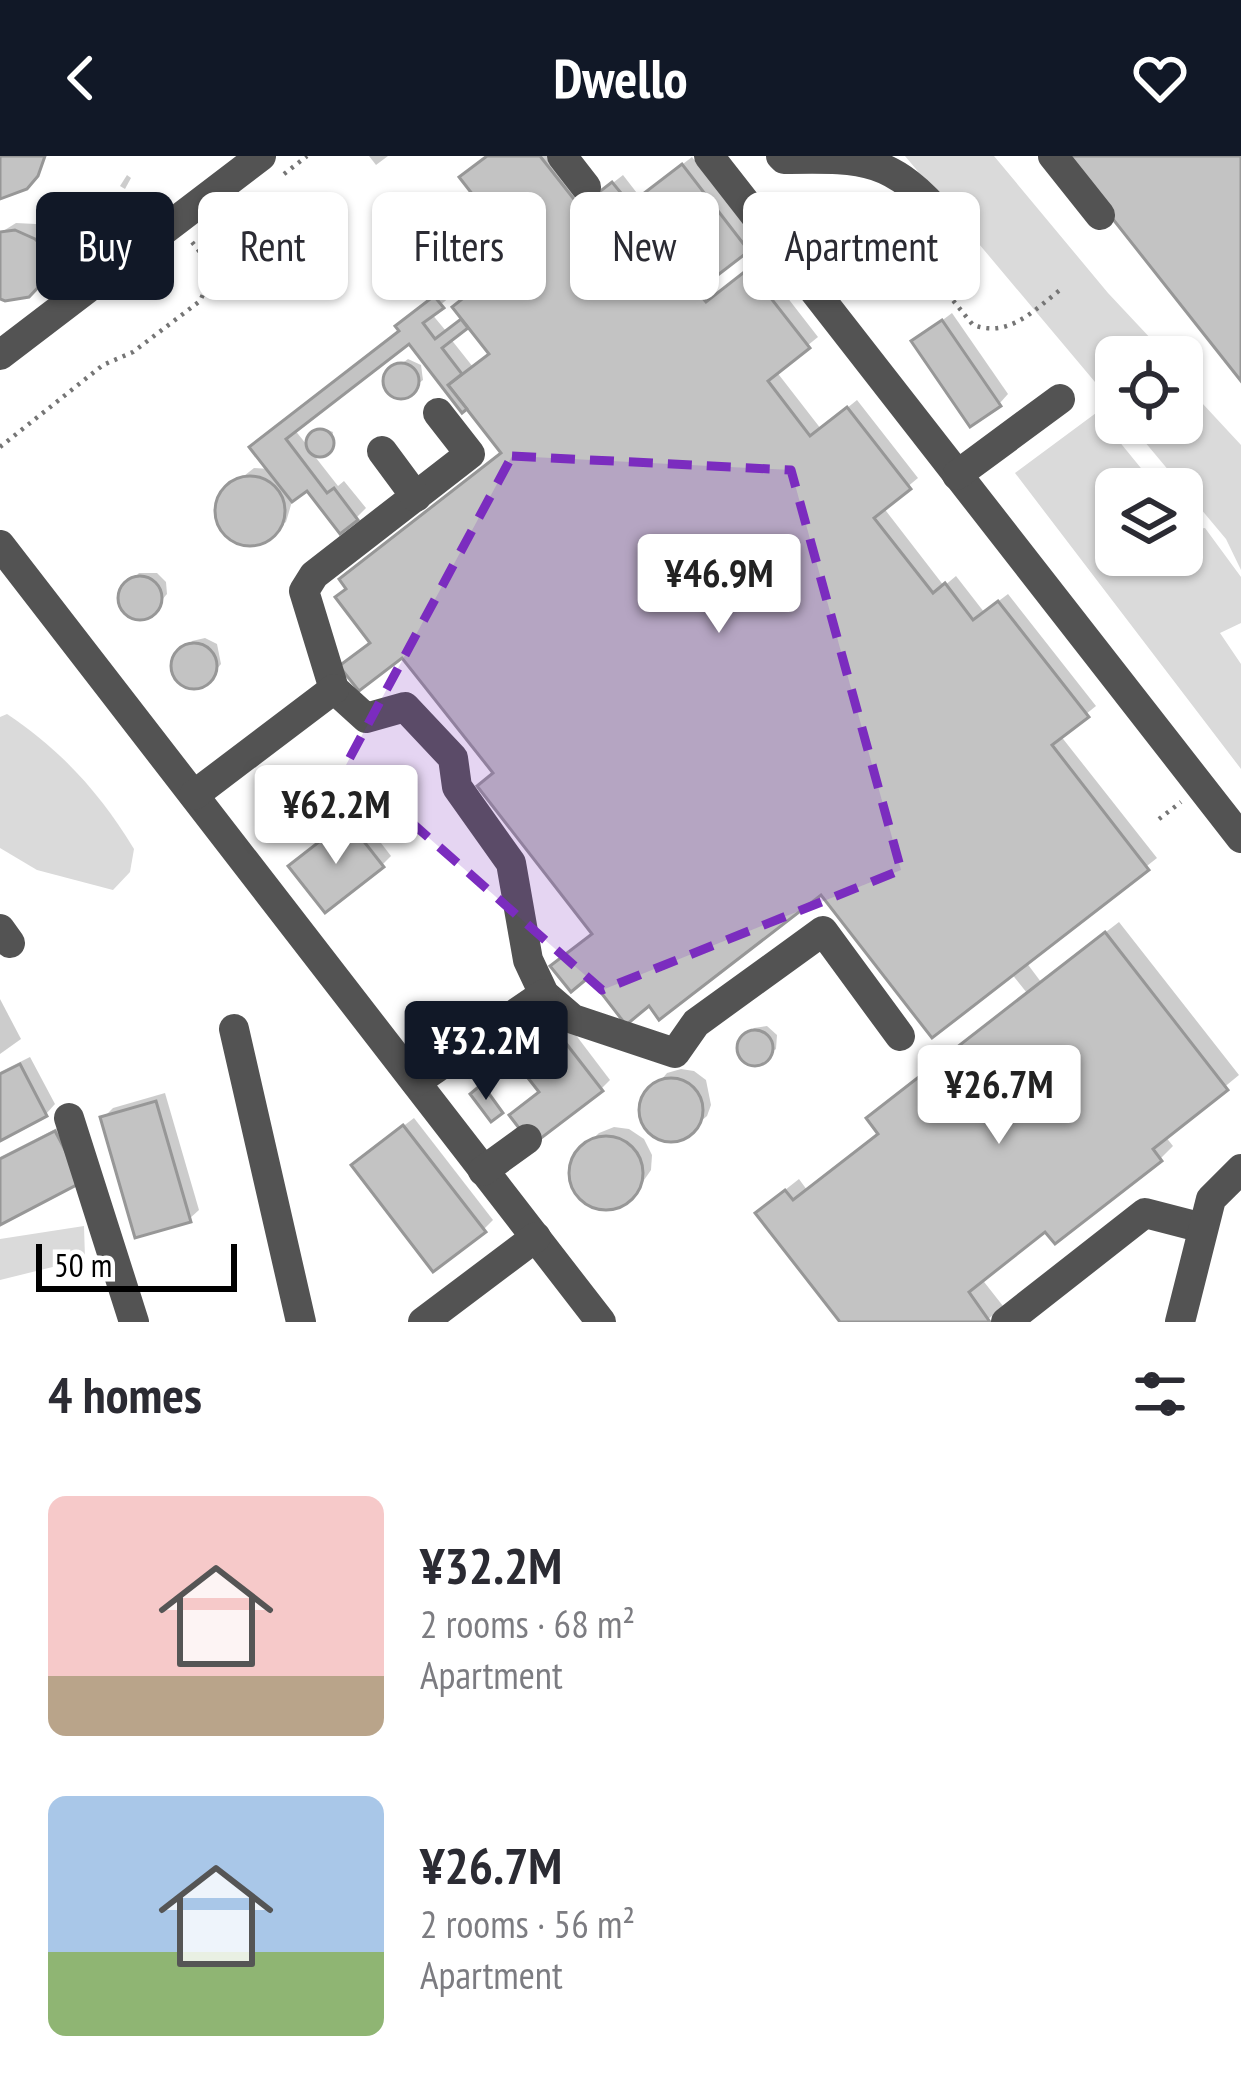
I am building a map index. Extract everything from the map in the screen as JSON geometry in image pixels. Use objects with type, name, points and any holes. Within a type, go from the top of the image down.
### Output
[{"type":"lane","points":[[0,355],[261,156]]},
{"type":"lane","points":[[562,156],[586,187]]},
{"type":"lane","points":[[709,156],[1241,838]]},
{"type":"lane","points":[[781,156],[844,158],[904,177],[918,192]]},
{"type":"lane","points":[[1053,156],[1100,215]]},
{"type":"lane","points":[[957,475],[1060,399]]},
{"type":"lane","points":[[456,422],[470,454],[314,575],[304,591],[334,689],[366,718],[405,707],[453,758],[457,787],[511,863],[528,960],[544,994],[573,1019],[675,1053],[696,1023],[823,931],[900,1036]]},
{"type":"lane","points":[[382,452],[416,497]]},
{"type":"lane","points":[[3,556],[601,1322]]},
{"type":"lane","points":[[194,795],[334,689]]},
{"type":"lane","points":[[416,1082],[544,994]]},
{"type":"lane","points":[[234,1029],[301,1322]]},
{"type":"lane","points":[[69,1118],[134,1322]]},
{"type":"lane","points":[[483,1171],[527,1139]]},
{"type":"lane","points":[[1180,1322],[1210,1199],[1241,1169]]},
{"type":"lane","points":[[1006,1322],[1145,1213],[1203,1228]]},
{"type":"lane","points":[[424,1322],[536,1237]]},
{"type":"path","points":[[858,182],[973,325],[1008,327],[1060,290]]},
{"type":"path","points":[[0,447],[103,365],[133,352],[200,301],[214,270],[176,221]]},
{"type":"highlighted area","points":[[512,456],[791,470],[901,870],[602,990],[346,765]]},
{"type":"shaded area","points":[[905,156],[994,156],[1148,336],[1095,336],[1095,382],[980,245],[980,192],[935,192]]},
{"type":"shaded area","points":[[1203,404],[1241,445],[1241,570],[1226,539],[1203,511],[1203,468],[1167,468],[1147,444],[1203,444]]},
{"type":"shaded area","points":[[1095,414],[1095,444],[1121,444],[1141,468],[1095,468],[1095,576],[1203,576],[1205,528],[1241,577],[1241,623],[1220,633],[1241,664],[1241,769],[1015,473]]},
{"type":"shaded area","points":[[7,714],[78,774],[134,849],[130,872],[113,890],[37,870],[0,848],[0,717]]},
{"type":"shaded area","points":[[84,1226],[85,1259],[0,1280],[0,1239]]},
{"type":"building","points":[[0,156],[45,156],[27,189],[0,199]]},
{"type":"building","points":[[487,156],[540,156],[570,194],[570,300],[719,300],[719,292],[743,273],[743,300],[772,300],[810,348],[768,381],[810,436],[847,407],[911,489],[874,518],[933,593],[945,583],[973,620],[998,601],[1089,717],[1052,745],[1149,870],[932,1038],[821,895],[659,1020],[649,1006],[626,1025],[589,977],[571,992],[550,966],[592,934],[477,786],[493,773],[402,658],[359,691],[339,666],[370,643],[335,597],[346,589],[339,579],[501,453],[448,385],[489,354],[452,307],[461,300],[546,300],[546,192],[471,192],[459,177]]},
{"type":"building","points":[[1063,156],[1241,156],[1241,381]]},
{"type":"building","points":[[682,164],[704,192],[646,192]]},
{"type":"building","points":[[612,182],[620,192],[599,192]]},
{"type":"building","points":[[719,212],[743,243],[743,256],[719,274]]},
{"type":"building","points":[[15,230],[36,240],[36,290],[29,297],[0,299],[0,232]]},
{"type":"building","points":[[429,300],[437,300],[444,308],[423,323],[435,339],[461,319],[468,328],[442,348],[462,374],[448,385],[467,409],[462,413],[409,344],[286,439],[327,493],[334,488],[358,520],[340,534],[307,491],[292,502],[249,447],[399,331],[395,326]]},
{"type":"building","points":[[942,320],[1001,406],[970,427],[911,341]]},
{"type":"building","points":[[401,363],[414,368],[419,381],[414,394],[401,399],[388,394],[383,381],[388,368]]},
{"type":"building","points":[[320,429],[330,433],[334,443],[330,453],[320,457],[310,453],[306,443],[310,433]]},
{"type":"building","points":[[250,476],[275,486],[285,511],[275,536],[250,546],[225,536],[215,511],[225,486]]},
{"type":"building","points":[[140,576],[156,582],[162,598],[156,614],[140,620],[124,614],[118,598],[124,582]]},
{"type":"building","points":[[194,643],[210,650],[217,666],[210,682],[194,689],[178,682],[171,666],[178,650]]},
{"type":"building","points":[[347,820],[384,867],[325,913],[288,866]]},
{"type":"building","points":[[1105,932],[1228,1090],[1153,1149],[1162,1161],[1055,1244],[1045,1232],[969,1292],[990,1322],[840,1322],[755,1213],[785,1190],[793,1200],[878,1134],[866,1118]]},
{"type":"building","points":[[755,1030],[768,1035],[773,1048],[768,1061],[755,1066],[742,1061],[737,1048],[742,1035]]},
{"type":"building","points":[[558,1033],[603,1091],[532,1145],[509,1115],[539,1092],[517,1064]]},
{"type":"building","points":[[20,1064],[47,1116],[0,1141],[0,1074]]},
{"type":"building","points":[[671,1078],[694,1087],[703,1110],[694,1133],[671,1142],[648,1133],[639,1110],[648,1087]]},
{"type":"building","points":[[482,1084],[503,1113],[491,1122],[470,1094]]},
{"type":"building","points":[[156,1101],[191,1222],[135,1238],[100,1117]]},
{"type":"building","points":[[403,1125],[486,1232],[433,1272],[351,1165]]},
{"type":"building","points":[[55,1131],[82,1182],[0,1225],[0,1159]]},
{"type":"building","points":[[606,1136],[632,1147],[643,1173],[632,1199],[606,1210],[580,1199],[569,1173],[580,1147]]}]
